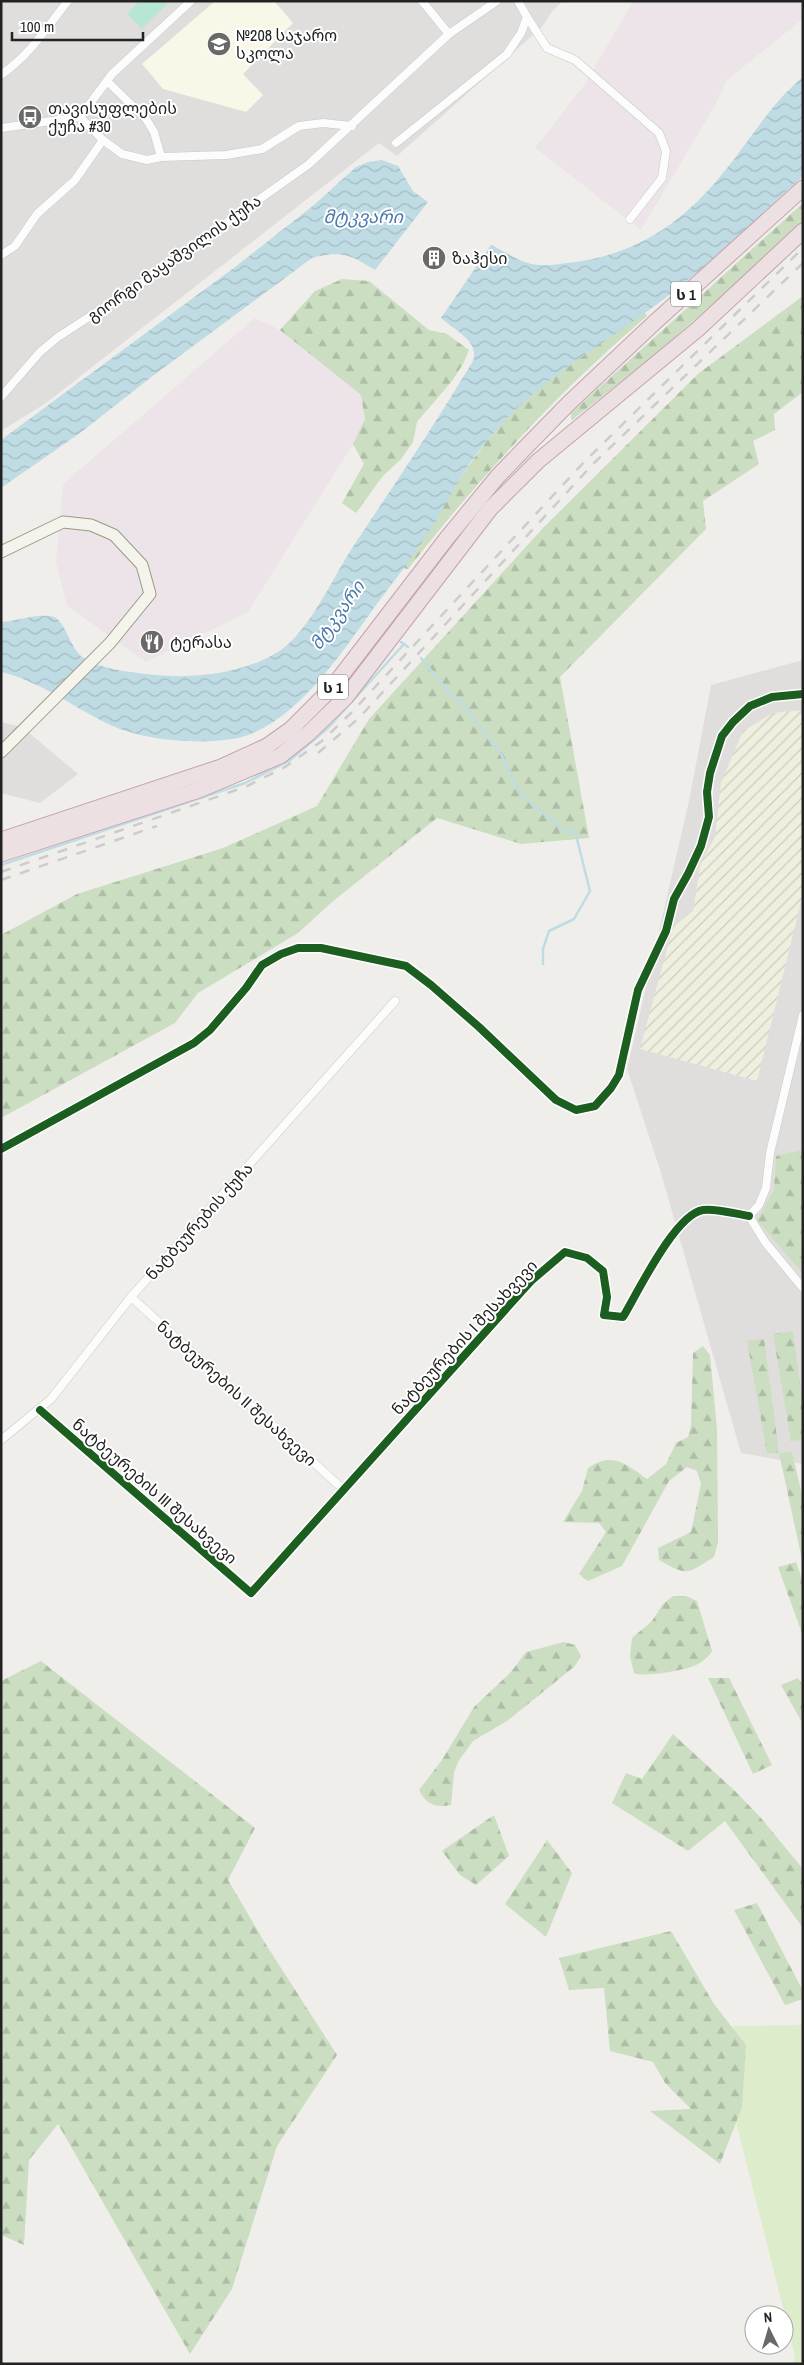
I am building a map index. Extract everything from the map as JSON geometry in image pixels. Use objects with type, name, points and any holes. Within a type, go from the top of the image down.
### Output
[{"type":"highway","name":"ს 1","points":[[1,840],[221,766],[267,746],[291,728],[331,689],[447,538],[498,476],[570,402],[803,188]]},
{"type":"highway","name":"ს 1","points":[[1,854],[199,790],[280,756],[309,733],[346,697],[490,510],[538,461],[698,330],[803,230]]},
{"type":"street","points":[[1,75],[20,61],[36,44],[68,1]]},
{"type":"street","points":[[178,1],[184,8]]},
{"type":"street","points":[[1,128],[80,118],[107,82],[191,1]]},
{"type":"street","points":[[422,1],[449,34]]},
{"type":"street","name":"გიორგი მაყაშვილის ქუჩა","points":[[1,397],[40,352],[58,337],[149,278],[310,164],[449,34],[497,1]]},
{"type":"street","points":[[518,1],[547,48],[574,60],[659,133],[666,151],[662,178],[630,219]]},
{"type":"street","points":[[396,142],[507,54],[521,33],[527,17]]},
{"type":"street","points":[[107,82],[146,119],[154,132],[161,157]]},
{"type":"street","points":[[80,118],[103,140],[122,154],[147,160],[161,157],[226,155],[262,149],[299,126],[323,123],[352,126]]},
{"type":"street","points":[[1,255],[15,246],[37,214],[75,180],[103,140]]},
{"type":"street","points":[[1,552],[63,522],[91,525],[114,535],[142,565],[150,594],[110,642],[1,752]]},
{"type":"street","points":[[1,1149],[194,1043],[210,1030],[246,988],[262,965],[298,948],[321,948],[406,966],[479,1027],[556,1100],[576,1110],[595,1106],[611,1088],[619,1075],[638,990],[666,931],[674,899],[688,874],[700,846],[709,817],[707,792],[710,773],[722,736],[733,722],[750,706],[772,697],[803,694]]},
{"type":"street","name":"ნატბეურების ქუჩა","points":[[1,1440],[40,1410],[51,1399],[131,1297],[395,1000]]},
{"type":"street","points":[[803,1014],[770,1153],[766,1188],[759,1204],[749,1216],[765,1242],[803,1288]]},
{"type":"street","name":"ნატბეურების I შესახვევი","points":[[252,1593],[531,1281],[565,1252],[587,1258],[603,1271],[607,1297],[604,1314],[623,1318],[665,1243],[688,1217],[702,1210],[749,1216]]},
{"type":"street","name":"ნატბეურების II შესახვევი","points":[[131,1297],[344,1490]]},
{"type":"street","name":"ნატბეურების III შესახვევი","points":[[40,1410],[252,1593]]},
{"type":"shaded area","points":[[1,1],[563,1],[553,10],[542,27],[397,156],[379,143],[46,403],[1,431]]},
{"type":"shaded area","name":"№208 საჯარო სკოლა","points":[[215,1],[274,1],[293,23],[243,74],[263,95],[246,112],[163,89],[142,64]]},
{"type":"shaded area","points":[[633,1],[803,1],[803,19],[727,80],[713,109],[641,230],[535,148],[585,84]]},
{"type":"shaded area","points":[[255,318],[280,330],[361,395],[365,419],[353,444],[248,612],[146,662],[67,606],[56,562],[63,484]]},
{"type":"shaded area","points":[[803,660],[803,1464],[741,1453],[661,1173],[627,1069],[689,801],[711,685]]},
{"type":"shaded area","points":[[1,722],[22,727],[78,774],[40,803],[1,793]]},
{"type":"green space","points":[[139,1],[166,1],[168,3],[142,29],[127,14]]},
{"type":"green space","points":[[803,203],[803,222],[650,359],[572,420],[571,413]]},
{"type":"green space","points":[[342,279],[369,281],[429,330],[447,334],[469,350],[452,381],[417,422],[413,442],[401,459],[382,477],[356,513],[342,503],[364,464],[353,444],[365,419],[361,395],[280,330],[315,291]]},
{"type":"green space","points":[[803,296],[803,392],[774,414],[775,430],[753,441],[759,464],[703,501],[706,529],[560,677],[589,838],[521,844],[437,818],[332,902],[298,933],[198,993],[175,1023],[1,1118],[1,935],[77,894],[223,848],[317,806],[369,719],[544,527],[699,373]]},
{"type":"green space","points":[[645,312],[647,316],[551,405],[463,501],[408,569],[403,568],[459,480],[483,446],[512,412],[548,381]]},
{"type":"green space","points":[[803,710],[803,894],[757,1081],[640,1049],[673,927],[693,911],[701,862],[715,837],[721,783],[743,731],[773,713]]},
{"type":"green space","points":[[803,1150],[803,1274],[757,1220],[774,1190],[776,1156]]},
{"type":"green space","points":[[793,1331],[803,1406],[803,1440],[791,1441],[773,1334]]},
{"type":"green space","points":[[764,1339],[779,1453],[767,1453],[747,1341]]},
{"type":"green space","points":[[703,1346],[710,1355],[717,1429],[718,1542],[714,1557],[692,1570],[686,1571],[676,1569],[659,1560],[658,1548],[691,1532],[701,1484],[697,1471],[687,1467],[669,1481],[622,1566],[588,1581],[579,1574],[606,1532],[599,1523],[563,1522],[582,1491],[588,1468],[605,1460],[612,1460],[626,1464],[647,1479],[666,1464],[676,1443],[688,1437],[691,1426],[693,1353]]},
{"type":"green space","points":[[792,1452],[803,1499],[803,1564],[779,1453]]},
{"type":"green space","points":[[796,1562],[803,1582],[803,1636],[778,1567]]},
{"type":"green space","points":[[673,1596],[686,1596],[697,1601],[712,1651],[702,1662],[689,1668],[646,1675],[634,1673],[630,1656],[632,1638],[652,1621],[663,1604]]},
{"type":"green space","points":[[564,1642],[575,1645],[581,1656],[575,1666],[507,1721],[473,1741],[458,1762],[454,1773],[451,1805],[440,1806],[428,1802],[419,1790],[442,1760],[474,1707],[511,1672],[526,1652]]},
{"type":"green space","points":[[41,1661],[255,1828],[228,1880],[265,1943],[337,2055],[277,2146],[232,2289],[190,2354],[58,2124],[29,2160],[24,2245],[1,2235],[1,1681]]},
{"type":"green space","points":[[708,1678],[729,1678],[772,1765],[753,1774]]},
{"type":"green space","points":[[798,1678],[803,1685],[803,1724],[781,1685]]},
{"type":"green space","points":[[673,1734],[735,1791],[761,1818],[803,1869],[803,1928],[725,1821],[688,1851],[612,1803],[626,1773],[642,1779]]},
{"type":"green space","points":[[494,1815],[509,1856],[476,1885],[460,1875],[442,1851]]},
{"type":"green space","points":[[547,1840],[572,1873],[546,1937],[505,1904]]},
{"type":"green space","points":[[757,1903],[803,1991],[803,1999],[785,2005],[734,1910]]},
{"type":"green space","points":[[671,1931],[714,2004],[746,2045],[742,2107],[720,2164],[650,2111],[691,2109],[665,2083],[653,2062],[610,2051],[604,1988],[569,1990],[559,1958]]},
{"type":"green space","points":[[803,2025],[803,2364],[793,2364],[795,2355],[794,2305],[782,2305],[733,2110],[734,2026]]},
{"type":"water","points":[[803,77],[803,176],[720,253],[668,296],[562,371],[513,412],[470,463],[419,547],[332,665],[295,705],[275,721],[254,733],[218,741],[168,740],[151,737],[119,729],[29,681],[1,672],[1,622],[38,616],[50,616],[59,621],[73,646],[86,659],[105,667],[149,675],[187,676],[225,672],[261,661],[278,652],[289,643],[311,617],[356,542],[473,361],[473,348],[469,342],[441,318],[491,245],[525,262],[535,265],[551,265],[591,259],[614,253],[654,235],[673,222],[707,192],[780,99]]},
{"type":"water","name":"მტკვარი","points":[[382,160],[398,166],[413,191],[428,202],[375,270],[345,255],[331,254],[312,258],[154,375],[80,433],[1,488],[1,440],[235,267],[314,205],[356,167],[368,162]]},
{"type":"waterway","points":[[401,642],[408,647]]},
{"type":"waterway","points":[[1,865],[245,783],[289,761],[329,727],[404,644]]},
{"type":"waterway","points":[[421,658],[449,692],[464,706],[501,754],[521,795],[566,832],[575,831],[590,891],[574,919],[549,931],[543,949],[543,964]]},
{"type":"railway","points":[[1,872],[245,787],[285,767],[322,741],[351,713],[586,460],[803,248]]},
{"type":"railway","points":[[318,753],[359,718],[593,464],[803,263]]},
{"type":"railway","points":[[1,880],[157,826]]},
{"type":"cycle path","points":[[1,1149],[194,1043],[210,1030],[246,988],[262,965],[281,954],[298,948],[321,948],[406,966],[479,1027],[556,1100],[576,1110],[595,1106],[611,1088],[619,1075],[638,990],[666,931],[674,899],[701,846],[709,817],[707,792],[710,773],[722,736],[733,722],[750,706],[772,697],[803,694]]},
{"type":"cycle path","points":[[40,1410],[251,1593],[531,1281],[565,1252],[587,1258],[603,1271],[607,1297],[604,1315],[623,1317],[658,1256],[681,1225],[692,1215],[703,1210],[719,1210],[749,1216]]},
{"type":"place","name":"№208 საჯარო სკოლა","points":[[219,44]]},
{"type":"place","name":"თავისუფლების ქუჩა #30","points":[[30,117]]},
{"type":"place","name":"ზაჰესი","points":[[434,258]]},
{"type":"place","name":"ტერასა","points":[[152,642]]}]
